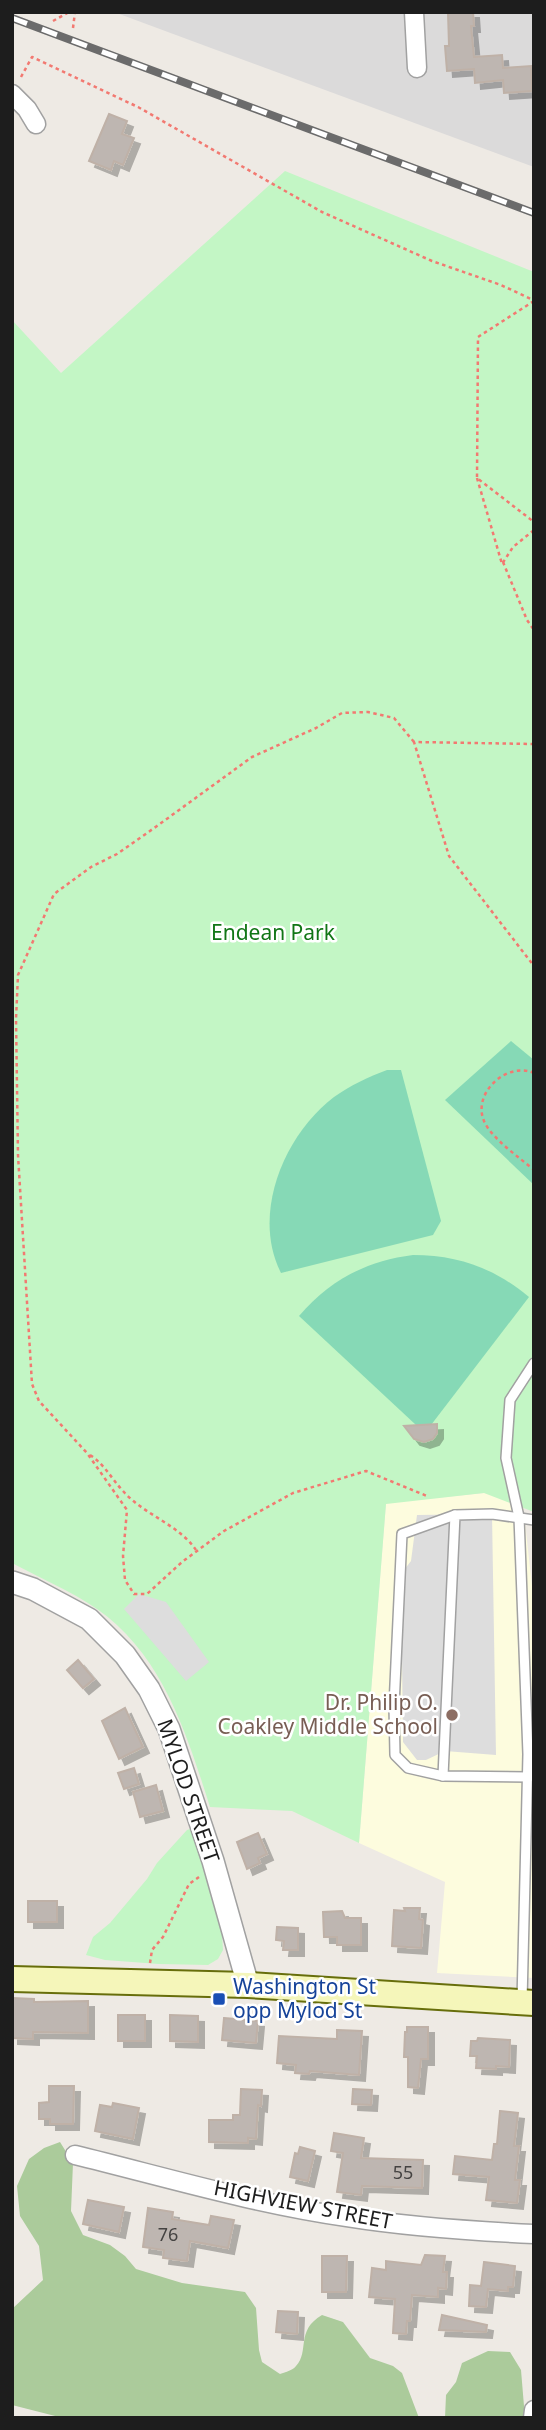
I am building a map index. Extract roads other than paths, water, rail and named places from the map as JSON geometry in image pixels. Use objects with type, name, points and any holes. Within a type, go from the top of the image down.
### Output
[{"type":"main road","points":[[12,1979],[248,1985],[528,2003]]},
{"type":"street","points":[[414,12],[417,68]]},
{"type":"street","points":[[12,94],[36,124]]},
{"type":"street","name":"MYLOD STREET","points":[[12,1582],[33,1589],[89,1619],[125,1655],[149,1689],[169,1729],[214,1861],[248,1985]]},
{"type":"street","name":"HIGHVIEW STREET","points":[[75,2155],[234,2194],[346,2217],[460,2231],[534,2234]]},
{"type":"street","points":[[533,2418],[534,2410]]},
{"type":"lane","points":[[528,2003],[529,1777],[519,1517],[506,1458],[510,1400],[534,1363]]},
{"type":"lane","points":[[529,1777],[443,1776],[408,1768],[395,1755],[394,1706],[402,1534],[455,1515],[492,1514],[534,1520]]},
{"type":"lane","points":[[443,1776],[455,1515]]},
{"type":"railway","points":[[12,18],[534,213]]},
{"type":"place","name":"Dr. Philip O. Coakley Middle School","points":[[452,1715]]},
{"type":"place","name":"Washington St opp Mylod St","points":[[219,1999]]},
{"type":"park label","name":"Endean Park","points":[[273,933]]}]
